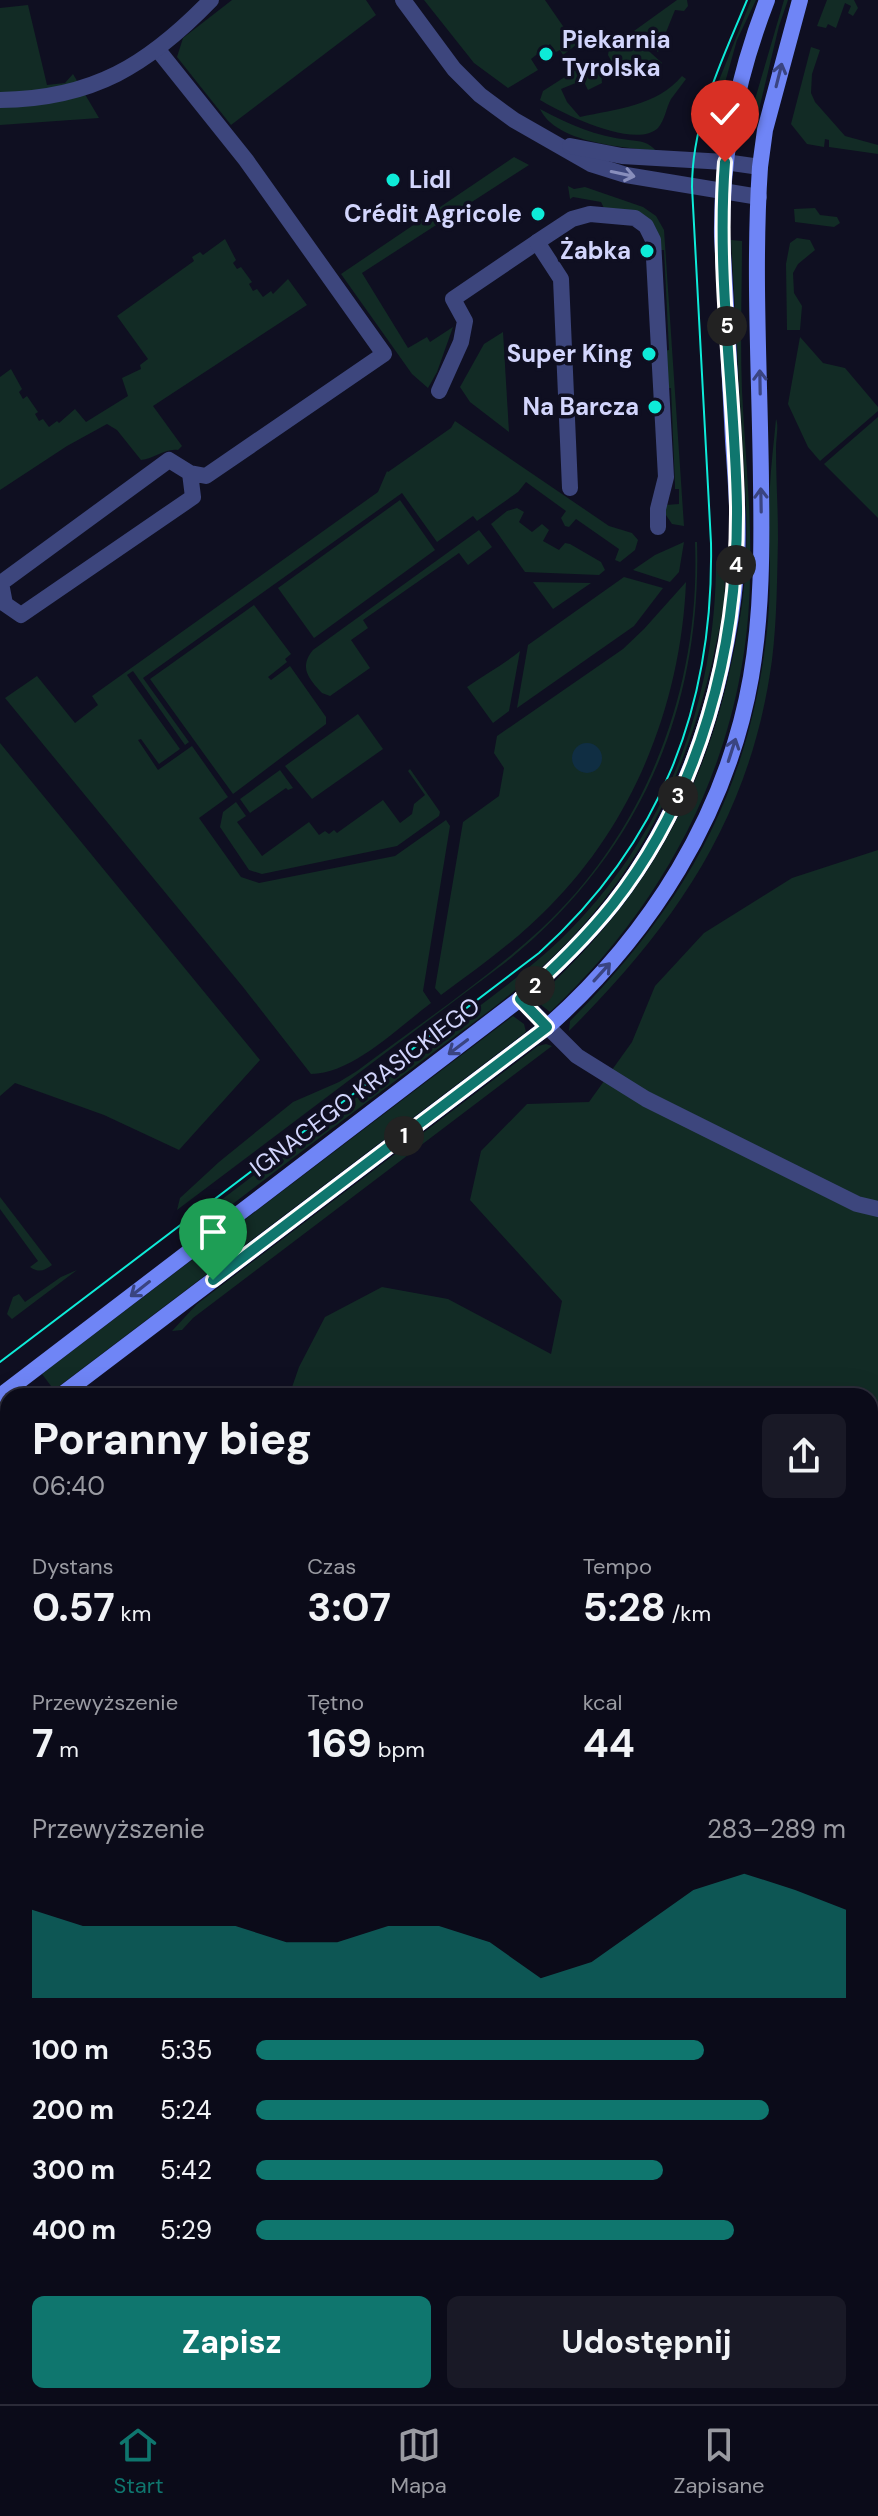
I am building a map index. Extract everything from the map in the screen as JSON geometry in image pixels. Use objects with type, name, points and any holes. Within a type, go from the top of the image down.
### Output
[{"type":"main road","name":"IGNACEGO KRASICKIEGO","points":[[10,1388],[520,999],[563,960],[613,904],[645,859],[674,807],[710,710],[728,636],[736,573],[737,505],[722,236],[723,192],[732,121],[767,0]]},
{"type":"main road","points":[[71,1388],[547,1027],[604,971],[648,918],[681,866],[712,807],[734,745],[751,678],[760,592],[760,167],[765,130],[800,0]]},
{"type":"street","points":[[0,100],[92,86],[128,70],[158,50],[211,0]]},
{"type":"street","points":[[403,0],[468,84],[498,109],[591,164],[613,173],[759,197]]},
{"type":"street","points":[[158,50],[246,160],[384,354],[206,476],[190,473],[169,460],[1,583],[5,604],[21,615],[193,497],[190,473]]},
{"type":"street","points":[[553,142],[622,156],[760,167]]},
{"type":"street","points":[[439,391],[461,342],[465,321],[453,299],[572,219],[590,214],[635,218],[646,226],[653,240],[666,477],[658,509],[658,527]]},
{"type":"street","points":[[537,242],[561,279],[570,488]]},
{"type":"street","points":[[520,999],[577,1056],[646,1099],[857,1204],[878,1209]]},
{"type":"green space","points":[[232,0],[366,0],[376,15],[231,125],[177,57],[183,38]]},
{"type":"green space","points":[[424,0],[545,0],[576,45],[563,55],[550,44],[531,59],[538,70],[508,88],[474,63]]},
{"type":"green space","points":[[677,0],[687,0],[688,6],[684,11],[675,10],[658,52],[634,31]]},
{"type":"green space","points":[[751,0],[756,0],[737,40],[717,111],[708,108]]},
{"type":"green space","points":[[784,0],[788,0],[756,122],[749,120]]},
{"type":"green space","points":[[827,0],[854,0],[858,8],[853,16],[848,13],[851,6],[845,3],[836,28],[828,24],[826,28],[817,26]]},
{"type":"green space","points":[[28,5],[47,85],[65,83],[73,74],[99,118],[0,125],[0,8]]},
{"type":"green space","points":[[630,34],[662,63],[638,79],[620,76],[608,55],[609,49]]},
{"type":"green space","points":[[811,47],[820,50],[812,74],[811,93],[815,102],[845,136],[878,145],[878,154],[829,147],[829,140],[825,139],[824,147],[807,144],[791,124]]},
{"type":"green space","points":[[585,64],[601,70],[602,83],[588,90],[583,80],[561,89],[580,117],[635,105],[661,94],[682,76],[686,79],[671,99],[658,128],[647,134],[633,135],[599,127],[540,100],[543,91]]},
{"type":"green space","points":[[540,109],[605,136],[644,142],[656,151],[609,145],[575,136],[548,120]]},
{"type":"green space","points":[[514,157],[529,165],[362,273],[408,348],[427,337],[430,342],[453,327],[428,388],[412,374],[341,274]]},
{"type":"green space","points":[[568,186],[574,189],[585,187],[643,207],[656,216],[664,230],[684,526],[672,524],[666,515],[666,505],[679,504],[679,489],[675,489],[671,388],[665,388],[663,351],[669,350],[664,250],[658,250],[657,237],[604,208],[601,202],[570,199]]},
{"type":"green space","points":[[815,208],[820,215],[837,217],[840,223],[834,227],[795,222],[794,209]]},
{"type":"green space","points":[[797,238],[810,240],[815,250],[798,264],[793,273],[794,293],[802,306],[800,330],[787,330],[786,264],[790,243]]},
{"type":"green space","points":[[225,239],[236,260],[233,263],[237,269],[241,267],[252,282],[249,284],[253,291],[257,289],[263,297],[271,291],[273,294],[288,279],[307,305],[153,406],[182,446],[178,450],[141,460],[117,430],[107,424],[0,490],[0,377],[11,369],[22,389],[19,392],[23,399],[27,396],[38,412],[35,414],[39,421],[43,419],[49,427],[57,421],[59,423],[75,409],[86,422],[128,396],[122,378],[141,369],[140,365],[148,359],[117,316],[194,261],[192,257],[200,252],[203,255]]},
{"type":"green space","points":[[731,240],[742,241],[741,372],[750,555],[746,641],[735,702],[718,760],[695,816],[666,869],[632,920],[593,968],[550,1012],[540,1004],[538,997],[605,927],[634,890],[681,810],[716,722],[729,674],[743,600],[746,540]]},
{"type":"green space","points":[[503,332],[509,432],[470,402],[460,387],[484,344]]},
{"type":"green space","points":[[800,337],[823,363],[845,368],[878,407],[878,411],[820,461],[808,447],[788,404]]},
{"type":"green space","points":[[878,417],[878,518],[824,464]]},
{"type":"green space","points":[[776,419],[778,539],[774,645],[762,716],[747,769],[703,864],[675,907],[608,990],[569,1031],[570,1021],[648,933],[680,887],[707,839],[729,789],[747,736],[760,680],[768,620],[770,486]]},
{"type":"green space","points":[[455,421],[609,526],[632,533],[638,540],[635,550],[620,562],[615,560],[619,549],[576,519],[569,527],[565,526],[561,518],[566,511],[526,482],[518,492],[477,521],[473,516],[437,542],[402,493],[143,678],[189,742],[185,745],[133,671],[127,675],[180,749],[159,764],[141,739],[138,740],[158,770],[192,746],[228,797],[199,818],[241,877],[259,883],[395,856],[446,820],[450,826],[423,991],[431,1003],[359,1058],[327,1072],[311,1074],[5,698],[37,676],[75,723],[98,705],[92,696],[378,492],[387,471],[451,428]]},
{"type":"green space","points":[[400,500],[435,550],[314,638],[278,588]]},
{"type":"green space","points":[[517,508],[524,512],[519,522],[532,532],[542,524],[549,530],[543,541],[559,550],[565,543],[570,544],[601,562],[605,570],[599,575],[525,572],[491,524],[507,511]]},
{"type":"green space","points":[[479,530],[492,547],[468,565],[459,553],[363,620],[368,628],[351,640],[370,668],[330,696],[322,693],[307,672],[307,662],[313,650]]},
{"type":"green space","points":[[684,542],[679,572],[670,582],[633,570],[655,555]]},
{"type":"green space","points":[[697,542],[696,604],[688,664],[674,721],[653,775],[626,827],[579,889],[610,848],[638,802],[660,753],[677,702],[688,649]]},
{"type":"green space","points":[[716,561],[722,568],[724,578],[724,605],[702,701],[688,746],[650,830],[627,869],[599,906],[568,941],[505,998],[210,1221],[204,1213],[507,985],[559,941],[596,902],[627,860],[654,815],[676,768],[694,718],[714,615]]},
{"type":"green space","points":[[624,577],[663,588],[634,626],[517,708],[528,645]]},
{"type":"green space","points":[[533,582],[591,583],[553,609]]},
{"type":"green space","points":[[686,582],[675,671],[663,715],[648,757],[606,836],[550,906],[497,953],[441,995],[435,988],[463,822],[499,796],[504,768],[494,753],[497,736],[623,649]]},
{"type":"green space","points":[[254,605],[291,654],[285,659],[287,662],[268,677],[271,680],[290,666],[326,717],[326,724],[233,794],[150,679]]},
{"type":"green space","points":[[520,651],[509,711],[493,723],[467,687]]},
{"type":"green space","points":[[358,714],[383,749],[312,799],[285,766]]},
{"type":"green space","points":[[0,743],[260,1060],[179,1150],[104,1115],[15,1083],[0,1096]]},
{"type":"green space","points":[[410,769],[440,812],[439,816],[397,846],[262,874],[249,870],[220,827],[223,812],[236,802],[246,816],[237,822],[262,856],[309,822],[319,835],[334,830],[337,833],[383,800],[400,823],[412,814],[414,804],[425,795],[408,771]]},
{"type":"green space","points":[[280,770],[293,788],[286,788],[250,813],[240,799]]},
{"type":"green space","points":[[878,850],[878,1388],[292,1388],[325,1317],[382,1287],[448,1299],[551,1354],[562,1301],[470,1200],[481,1151],[527,1104],[589,1102],[632,1042],[655,986],[704,933],[792,878]]},
{"type":"green space","points":[[575,894],[552,920],[506,962],[177,1210],[180,1198],[293,1102],[357,1071],[496,968]]},
{"type":"green space","points":[[513,1016],[524,1024],[526,1032],[57,1388],[52,1388],[42,1374]]},
{"type":"green space","points":[[538,1046],[552,1046],[193,1318],[182,1330],[172,1331],[197,1304]]},
{"type":"green space","points":[[0,1197],[52,1265],[41,1270],[30,1267],[38,1261],[0,1209]]},
{"type":"green space","points":[[77,1270],[12,1319],[7,1314],[13,1297],[19,1294],[25,1302],[61,1277]]},
{"type":"water","points":[[587,743],[597,748],[602,758],[597,768],[587,773],[577,768],[572,758],[577,748]]},
{"type":"tram line","points":[[0,1362],[539,953],[582,910],[618,865],[648,818],[672,768],[690,715],[703,660],[711,543],[693,162],[710,91],[747,0]]},
{"type":"place","name":"Piekarnia Tyrolska","points":[[546,54]]},
{"type":"place","name":"Lidl","points":[[393,180]]},
{"type":"place","name":"Crédit Agricole","points":[[538,214]]},
{"type":"place","name":"Żabka","points":[[647,251]]},
{"type":"place","name":"Super King","points":[[649,354]]},
{"type":"place","name":"Na Barcza","points":[[655,407]]},
{"type":"route","points":[[213,1280],[547,1027],[520,999],[563,960],[613,904],[645,859],[674,807],[710,710],[728,636],[736,573],[737,505],[722,236],[725,162]]}]
